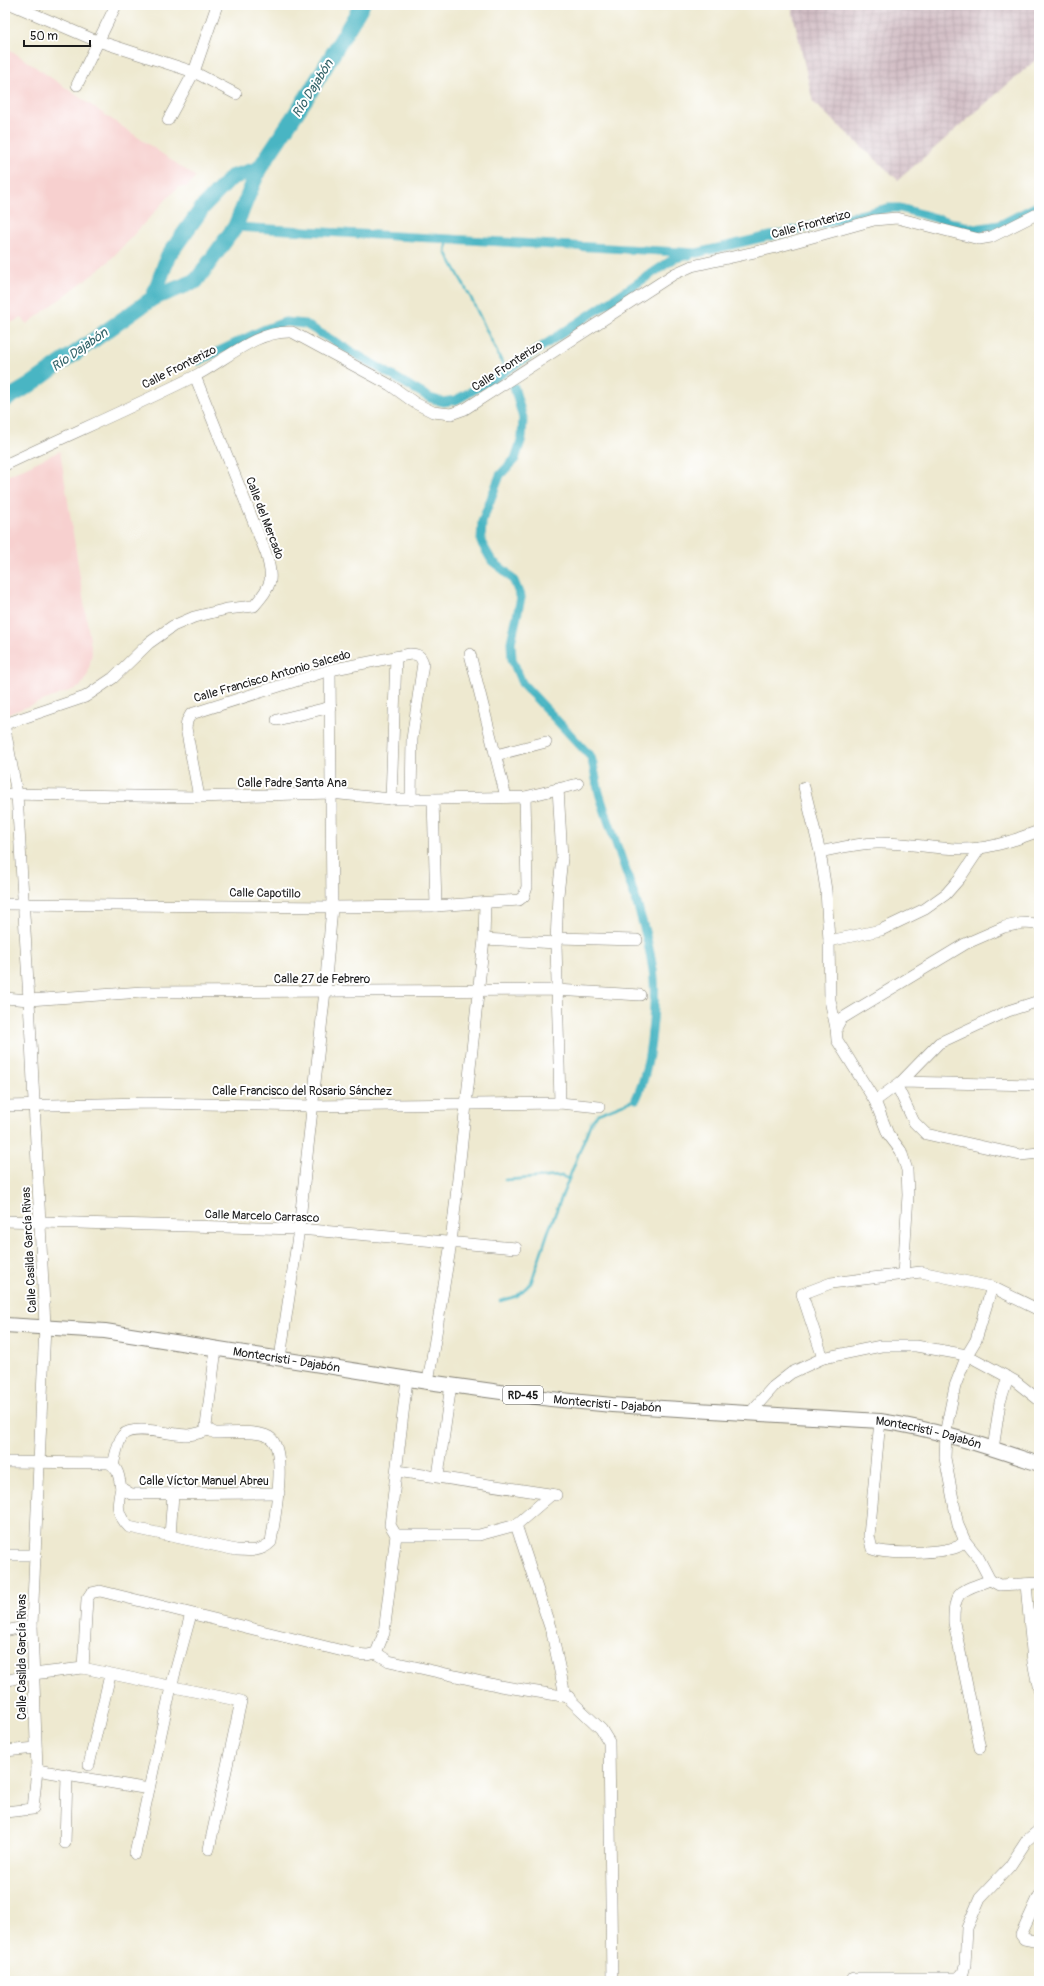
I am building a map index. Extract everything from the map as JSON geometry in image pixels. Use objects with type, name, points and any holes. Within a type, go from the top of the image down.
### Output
[{"type":"main road","name":"Montecristi - Dajabón","points":[[5,1325],[45,1326],[105,1331],[428,1382],[609,1405],[751,1412],[880,1421],[913,1425],[1039,1464]]},
{"type":"street","points":[[13,5],[99,41],[194,72],[236,94]]},
{"type":"street","points":[[77,85],[116,5]]},
{"type":"street","points":[[168,120],[194,72],[216,5]]},
{"type":"street","name":"Calle Fronterizo","points":[[5,465],[195,376],[258,339],[280,332],[292,332],[390,385],[415,403],[433,412],[451,414],[465,409],[674,274],[692,266],[773,248],[874,220],[897,218],[979,239],[991,237],[1039,213]]},
{"type":"street","name":"Calle del Mercado","points":[[5,724],[85,697],[113,678],[149,643],[173,626],[194,617],[227,609],[254,606],[269,588],[272,572],[266,553],[195,376]]},
{"type":"street","name":"Calle Francisco Antonio Salcedo","points":[[199,797],[186,728],[187,721],[191,714],[330,670],[417,654],[421,657],[423,664],[412,739],[411,800]]},
{"type":"street","points":[[470,654],[506,797]]},
{"type":"street","points":[[391,799],[396,657]]},
{"type":"street","points":[[280,1358],[299,1229],[325,991],[332,907],[330,670]]},
{"type":"street","points":[[277,720],[331,707]]},
{"type":"street","name":"Calle Casilda García Rivas","points":[[5,730],[16,794],[29,1000],[45,1326],[32,1625],[37,1770],[33,1809],[5,1812]]},
{"type":"street","points":[[496,755],[546,742]]},
{"type":"street","name":"Calle Padre Santa Ana","points":[[5,794],[199,797],[330,793],[391,799],[433,800],[525,796],[578,784]]},
{"type":"street","points":[[558,788],[562,858],[558,895],[556,941],[556,990],[560,1103]]},
{"type":"street","points":[[804,788],[820,852],[826,890],[830,1000],[837,1040],[876,1101],[888,1134],[901,1151],[907,1170],[908,1195],[903,1275]]},
{"type":"street","name":"Calle Capotillo","points":[[5,904],[332,907],[436,906],[519,900],[524,896],[528,887],[525,796]]},
{"type":"street","points":[[433,800],[436,906]]},
{"type":"street","points":[[820,852],[854,845],[876,843],[954,848],[980,848],[1001,844],[1039,832]]},
{"type":"street","points":[[829,941],[881,930],[925,909],[946,894],[960,878],[980,848]]},
{"type":"street","points":[[428,1382],[451,1243],[467,1105],[477,992],[484,939],[485,903]]},
{"type":"street","points":[[836,1028],[841,1019],[965,944],[1004,927],[1023,923],[1039,924]]},
{"type":"street","points":[[484,939],[556,941],[637,940]]},
{"type":"street","name":"Calle 27 de Febrero","points":[[5,998],[29,1000],[142,992],[325,991],[477,992],[556,990],[640,995]]},
{"type":"street","points":[[876,1101],[899,1084],[940,1043],[1008,1011],[1039,1001]]},
{"type":"street","points":[[899,1084],[1039,1085]]},
{"type":"street","points":[[899,1084],[914,1122],[926,1134],[1020,1155],[1039,1153]]},
{"type":"street","name":"Calle Francisco del Rosario Sánchez","points":[[5,1106],[145,1103],[312,1106],[560,1103],[599,1107]]},
{"type":"street","name":"Calle Marcelo Carrasco","points":[[5,1221],[299,1229],[516,1248]]},
{"type":"street","points":[[824,1358],[802,1294],[831,1283],[921,1272],[992,1287],[1039,1310]]},
{"type":"street","points":[[992,1287],[976,1340],[967,1356],[955,1386],[946,1434],[947,1465],[958,1525],[965,1541],[978,1557],[990,1580],[999,1585],[1039,1583]]},
{"type":"street","points":[[751,1412],[773,1387],[790,1373],[824,1358],[881,1346],[916,1346],[967,1356],[1008,1377],[1039,1400]]},
{"type":"street","points":[[208,1430],[206,1421],[216,1349]]},
{"type":"street","points":[[993,1449],[1000,1402],[1008,1377]]},
{"type":"street","points":[[376,1653],[384,1633],[396,1535],[390,1525],[408,1379]]},
{"type":"street","points":[[438,1476],[451,1385]]},
{"type":"street","points":[[880,1421],[869,1536],[872,1549],[881,1552],[932,1551],[958,1546],[965,1541]]},
{"type":"street","points":[[5,1462],[109,1463],[118,1471],[121,1488],[118,1502],[121,1519],[129,1527],[236,1550],[254,1551],[266,1547],[272,1542],[278,1493],[277,1446],[270,1438],[261,1434],[215,1433],[208,1430],[188,1435],[132,1430],[126,1432],[121,1437],[113,1465]]},
{"type":"street","points":[[396,1535],[479,1535],[516,1525],[555,1495],[438,1476],[397,1471]]},
{"type":"street","name":"Calle Víctor Manuel Abreu","points":[[121,1488],[131,1494],[278,1493]]},
{"type":"street","points":[[170,1536],[173,1494]]},
{"type":"street","points":[[516,1525],[552,1632],[565,1695],[569,1697],[571,1702],[601,1729],[609,1742],[612,1981]]},
{"type":"street","points":[[5,1555],[36,1554]]},
{"type":"street","points":[[980,1748],[954,1623],[954,1608],[956,1598],[963,1590],[990,1580]]},
{"type":"street","points":[[1026,1584],[1033,1662],[1039,1690]]},
{"type":"street","points":[[83,1668],[87,1599],[91,1593],[100,1591],[356,1654],[368,1655],[376,1653],[389,1661],[500,1686],[569,1697]]},
{"type":"street","points":[[135,1854],[171,1687],[191,1614]]},
{"type":"street","points":[[5,1631],[32,1625]]},
{"type":"street","points":[[5,1681],[33,1674],[83,1668],[110,1675],[241,1701],[209,1848]]},
{"type":"street","points":[[89,1765],[110,1675]]},
{"type":"street","points":[[5,1751],[36,1748]]},
{"type":"street","points":[[37,1770],[150,1789]]},
{"type":"street","points":[[65,1843],[67,1776]]},
{"type":"street","points":[[853,1978],[958,1978],[963,1973],[965,1965],[966,1928],[980,1898],[1010,1866],[1027,1840],[1039,1830]]},
{"type":"street","points":[[1039,1896],[1021,1935],[1024,1939],[1039,1942]]},
{"type":"shaded area","points":[[791,5],[1039,5],[1039,57],[898,180],[813,102]]},
{"type":"shaded area","points":[[9,49],[196,177],[187,187],[178,187],[108,262],[96,272],[27,324],[22,318],[5,325],[5,55]]},
{"type":"shaded area","points":[[60,451],[92,653],[88,674],[80,687],[5,715],[5,477]]},
{"type":"waterway","name":"Río Dajabón","points":[[5,400],[30,385],[153,298],[196,281],[235,227],[259,169],[310,92],[362,5]]},
{"type":"waterway","name":"Río Dajabón","points":[[153,298],[168,256],[203,207],[232,177],[259,169]]},
{"type":"waterway","points":[[235,227],[697,253],[889,208],[900,208],[975,229],[1000,225],[1039,205]]},
{"type":"waterway","points":[[448,238],[446,252],[471,298],[507,373]]},
{"type":"waterway","points":[[198,361],[263,330],[285,322],[305,324],[430,398],[443,402],[456,400],[495,378],[675,258],[689,255]]},
{"type":"waterway","points":[[514,387],[523,418],[522,438],[515,459],[500,475],[482,522],[481,542],[492,561],[505,571],[514,581],[521,598],[511,642],[512,659],[522,683],[591,757],[600,796],[637,904],[649,948],[653,970],[654,1000],[649,1057],[645,1074],[636,1099]]},
{"type":"waterway","points":[[500,1301],[517,1296],[531,1283],[548,1232],[591,1122],[598,1114],[636,1099]]},
{"type":"waterway","points":[[505,1180],[562,1176],[569,1179]]}]
